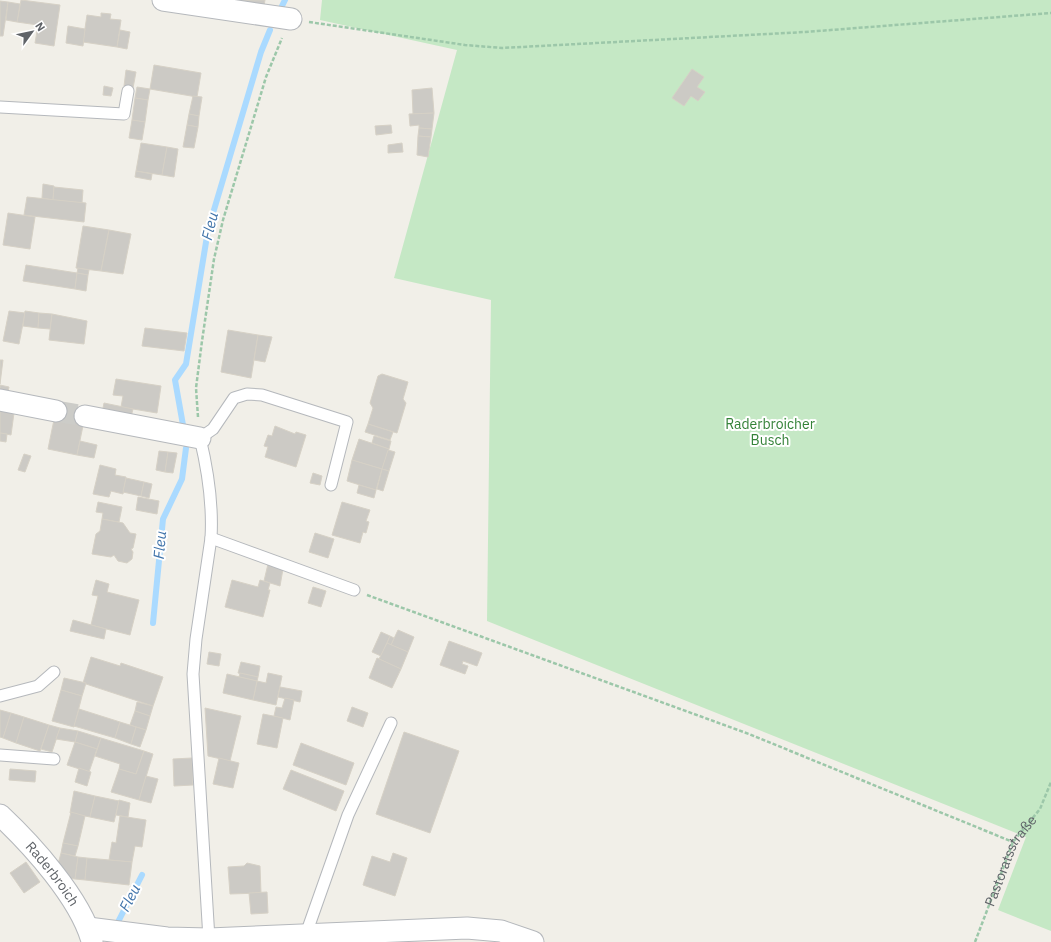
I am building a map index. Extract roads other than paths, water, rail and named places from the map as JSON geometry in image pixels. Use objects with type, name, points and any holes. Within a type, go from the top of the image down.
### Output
[{"type":"street","points":[[163,0],[291,19]]},
{"type":"street","points":[[0,400],[56,410]]},
{"type":"street","points":[[85,416],[200,438]]},
{"type":"street","name":"Raderbroich","points":[[0,815],[48,866],[90,935]]},
{"type":"street","points":[[90,935],[209,941],[306,934],[467,928],[501,931],[533,942]]},
{"type":"lane","points":[[0,107],[124,114],[128,91]]},
{"type":"lane","points":[[209,941],[193,669],[211,538],[212,506],[208,475],[200,438],[213,429],[234,398],[246,394],[262,395],[347,422],[331,486]]},
{"type":"lane","points":[[211,538],[354,590]]},
{"type":"lane","points":[[0,696],[38,686],[54,672]]},
{"type":"lane","points":[[306,934],[348,815],[391,723]]},
{"type":"lane","points":[[0,755],[54,759]]},
{"type":"waterway","name":"Fleu","points":[[282,6],[285,0]]},
{"type":"waterway","name":"Fleu","points":[[183,425],[175,380],[186,364],[208,230],[261,52],[270,30]]},
{"type":"waterway","name":"Fleu","points":[[153,623],[163,519],[182,479],[186,448]]},
{"type":"waterway","name":"Fleu","points":[[118,922],[142,875]]},
{"type":"tunnel","points":[[56,411],[85,416]]},
{"type":"park label","name":"Raderbroicher Busch","points":[[770,432]]}]
